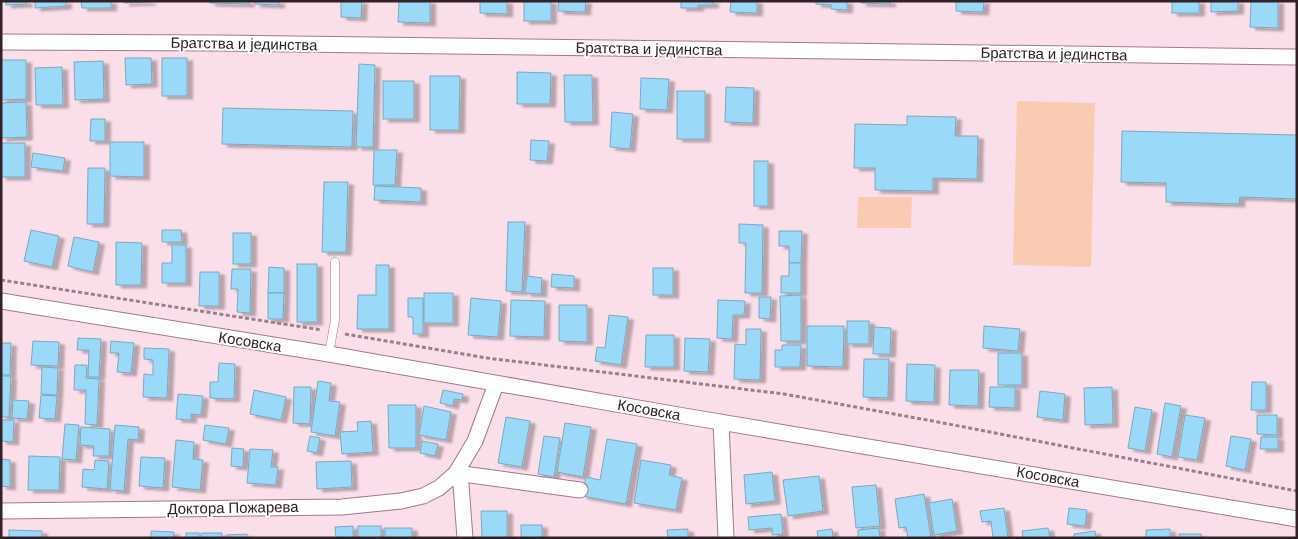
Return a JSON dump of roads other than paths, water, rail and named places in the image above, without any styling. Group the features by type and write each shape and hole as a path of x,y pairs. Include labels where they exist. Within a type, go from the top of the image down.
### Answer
{"street":[{"name":"Братства и јединства","path":"1,42 1297,57"},
{"name":"Косовска","path":"1,302 329,354 496,384 1297,519"},
{"name":"Доктора Пожарева","path":"1,511 342,507 423,496 439,488 456,474 475,441 496,384"},
{"path":"721,422 726,538"},
{"path":"456,474 580,490"},
{"path":"456,474 461,485 465,538"}],"lane":[{"path":"329,354 334,332 336,262"}]}
